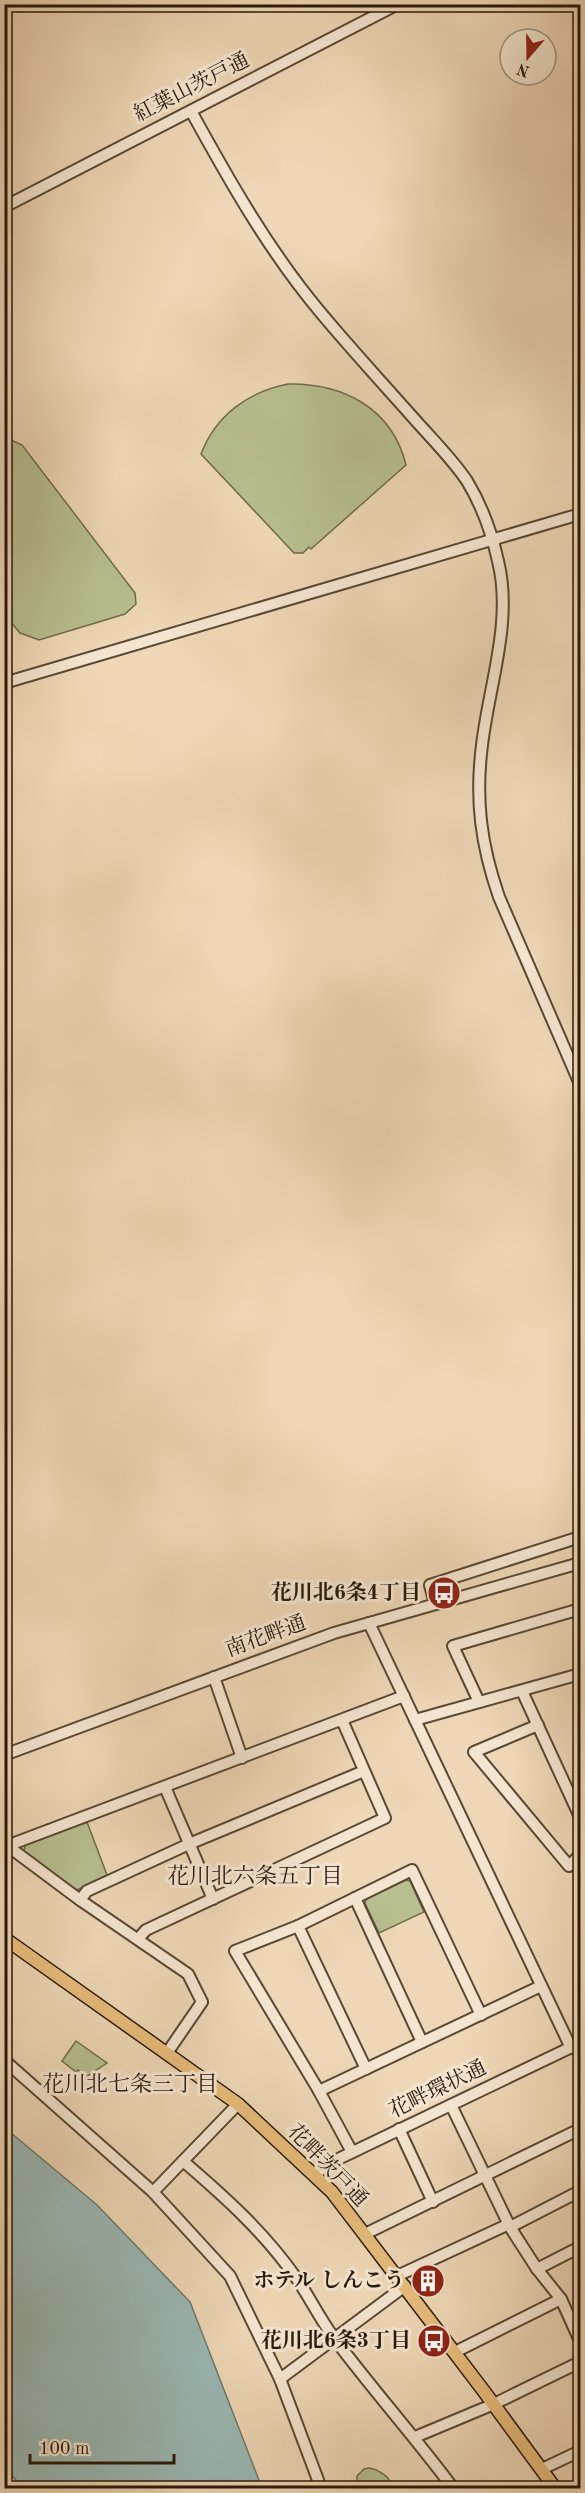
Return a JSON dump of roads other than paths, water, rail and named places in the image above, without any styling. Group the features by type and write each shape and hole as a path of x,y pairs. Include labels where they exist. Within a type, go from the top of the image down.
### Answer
{"main road":[{"name":"花畔茨戸通","path":"4,1938 238,2104 332,2192 455,2352 555,2488"}],"street":[{"name":"紅葉山茨戸通","path":"4,207 398,4"},
{"path":"191,111 235,191 288,271 321,313 444,452 467,482 483,515 492,540 502,582 502,617 482,745 478,796 481,830 488,866 499,897 580,1084"},
{"path":"4,683 580,514"},
{"path":"435,1605 430,1585 580,1537"},
{"name":"南花畔通","path":"4,1755 334,1633 580,1563"},
{"path":"479,1702 453,1646 580,1609"},
{"path":"369,1623 541,1986 576,2045"},
{"path":"415,1720 580,1674"},
{"path":"214,1677 242,1758"},
{"path":"522,1691 580,1817"},
{"path":"5,1845 404,1696"},
{"path":"138,1939 146,1930 385,1818 342,1720"},
{"path":"538,1725 474,1752 569,1866 580,1855"},
{"path":"80,1900 87,1891 189,1844 364,1771"},
{"path":"165,1787 213,1899"},
{"path":"5,1845 188,1974 202,2002 167,2053"},
{"path":"352,2152 319,2091 235,1951 298,1926 412,1870 481,2015"},
{"path":"355,1898 422,2042"},
{"path":"298,1926 366,2068"},
{"path":"319,2091 541,1986"},
{"name":"花畔環状通","path":"314,2175 332,2162 352,2152 576,2045"},
{"path":"4,2060 153,2192 230,2276 280,2379 321,2488"},
{"path":"153,2192 238,2104"},
{"path":"451,2105 510,2225 537,2269 561,2299 580,2341"},
{"path":"365,2234 580,2129"},
{"path":"399,2130 433,2202"},
{"path":"183,2161 246,2218 297,2280 334,2337 453,2488"},
{"path":"280,2379 401,2281 580,2191"},
{"path":"537,2269 580,2247"},
{"path":"455,2352 561,2299"},
{"path":"415,2437 494,2404 580,2362"},
{"path":"542,2469 580,2451"}],"water":[{"path":"4,2127 97,2205 190,2302 262,2488 24,2488 5,2469"}],"place":[{"name":"花川北6条4丁目","path":"444,1593"},
{"name":"ホテル しんこう","path":"428,2281"},
{"name":"花川北6条3丁目","path":"434,2341"}],"district":[{"name":"花川北六条五丁目","path":"255,1877"},
{"name":"花川北七条三丁目","path":"130,2085"}]}
